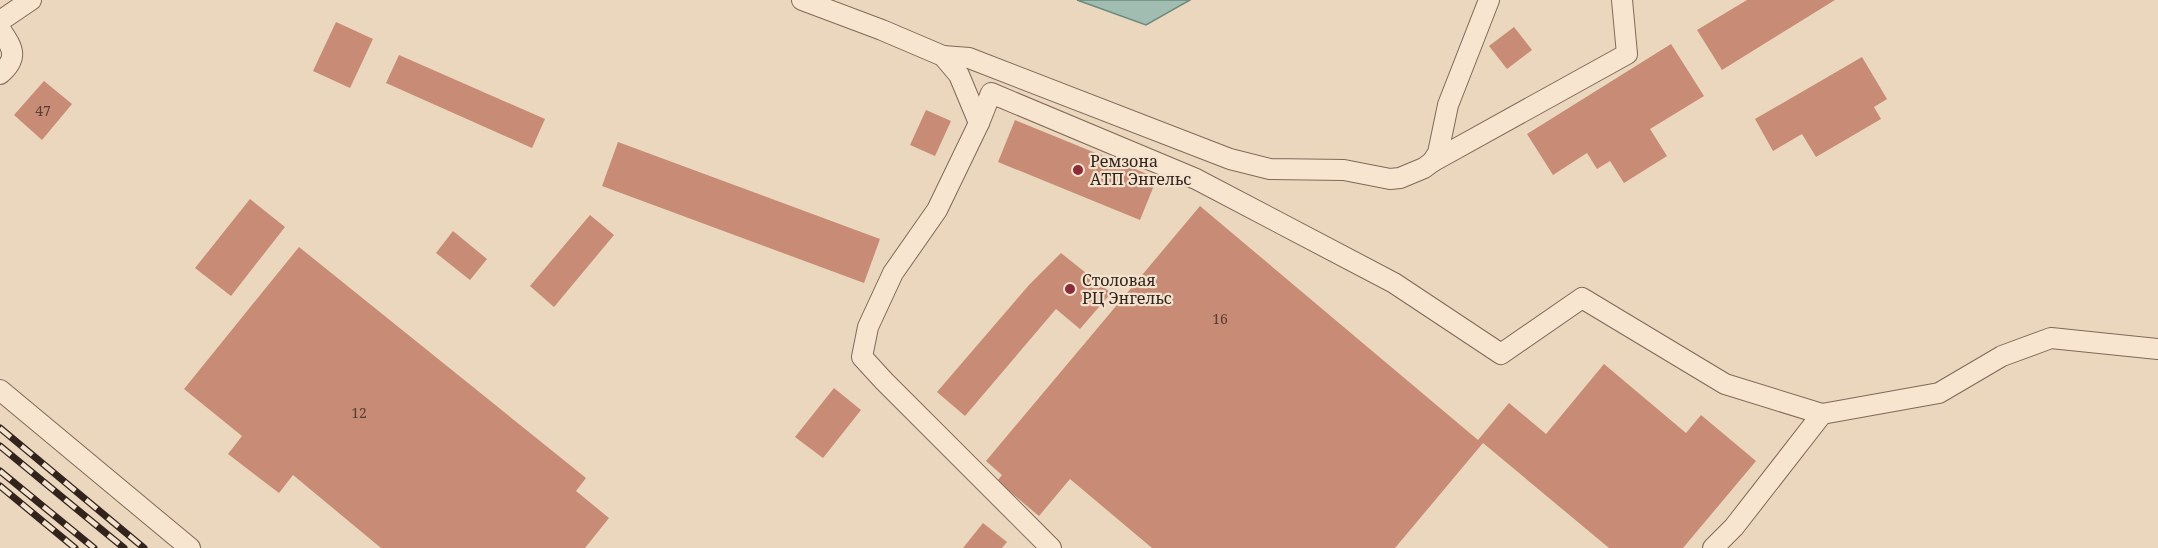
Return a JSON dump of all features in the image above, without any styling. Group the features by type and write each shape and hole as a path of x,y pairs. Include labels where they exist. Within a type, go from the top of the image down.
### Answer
{"street":[{"path":"0,21 31,0"},
{"path":"802,0 943,56 969,58 1230,159 1270,169 1344,170 1390,180 1413,174 1627,54 1622,0"},
{"path":"1432,162 1438,153 1448,105 1489,0"},
{"path":"0,29 11,45 13,53 11,63 0,74"},
{"path":"943,56 959,75 979,123"},
{"path":"1051,548 862,357 868,327 893,273 937,210 991,93 1196,179 1394,283 1501,354 1582,298 1725,384 1822,414 1939,393 2002,356 2051,338 2158,349"},
{"path":"0,390 190,548"},
{"path":"1713,548 1734,527 1822,414"}],"shaded area":[{"path":"1077,0 1190,0 1146,25"}],"building":[{"path":"1747,0 1835,0 1722,70 1697,30"},
{"path":"336,22 373,39 350,88 313,71"},
{"path":"1514,27 1532,50 1507,69 1489,46"},
{"path":"1671,44 1704,96 1650,129 1667,156 1624,183 1610,161 1597,169 1587,153 1553,175 1527,134"},
{"path":"399,55 545,119 532,148 386,83"},
{"path":"1862,57 1887,99 1874,107 1881,119 1816,157 1802,134 1773,151 1755,119"},
{"path":"44,81 72,104 42,140 14,115"},
{"path":"926,110 951,121 935,156 910,145"},
{"name":"Ремзона АТП Энгельс","path":"1015,120 1157,178 1140,220 998,162"},
{"path":"618,142 880,239 864,283 602,186"},
{"path":"250,199 285,227 231,296 195,268"},
{"path":"1200,206 1478,440 1509,403 1546,434 1604,364 1686,433 1701,415 1756,461 1683,548 1609,548 1483,443 1395,548 1152,548 1070,479 1039,516 997,481 1002,475 986,461"},
{"path":"590,215 614,235 554,307 530,286"},
{"path":"453,231 487,259 470,280 436,253"},
{"path":"299,247 586,478 576,491 609,518 585,548 381,548 293,475 279,493 228,454 242,436 184,389"},
{"path":"1061,253 1111,293 1080,329 1056,309 965,416 937,392 1029,285"},
{"path":"834,388 861,410 823,458 795,437"},
{"path":"983,523 1007,542 1002,548 963,548"}],"railway":[{"path":"0,428 144,548"},
{"path":"0,446 124,548"},
{"path":"0,471 94,548"},
{"path":"0,486 75,548"}],"place":[{"name":"Ремзона АТП Энгельс","path":"1078,170"},
{"name":"Столовая РЦ Энгельс","path":"1070,289"}]}
